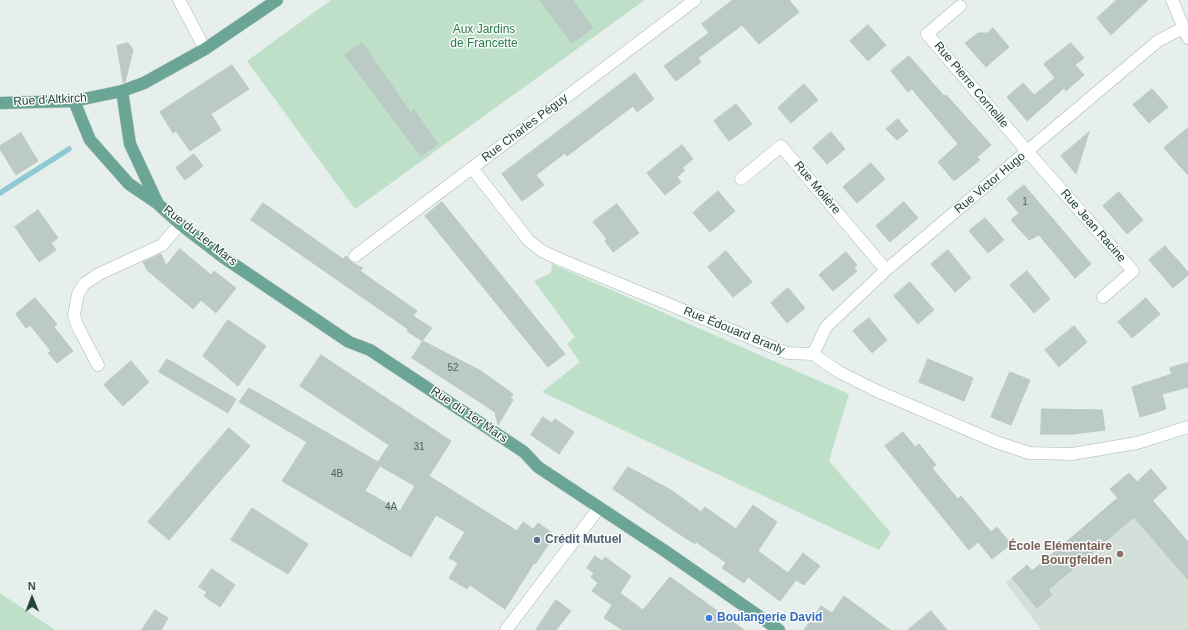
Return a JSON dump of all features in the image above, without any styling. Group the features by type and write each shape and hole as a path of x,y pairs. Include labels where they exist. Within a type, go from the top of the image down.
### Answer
{"main road":[{"name":"Rue d'Altkirch","path":"0,103 74,101 122,91 144,83 204,49 277,0"},
{"name":"Rue du 1er Mars","path":"122,91 130,144 157,203"},
{"name":"Rue du 1er Mars","path":"74,101 90,140 129,184 157,203 180,224 223,257 349,342 370,350 524,452 538,467 665,551 779,630"}],"street":[{"path":"179,0 204,49"},
{"name":"Rue Charles Péguy","path":"355,256 695,0"},
{"path":"1172,0 1186,33"},
{"name":"Rue Pierre Corneille","path":"960,6 927,34 1028,151"},
{"name":"Rue Victor Hugo","path":"813,354 826,327 886,270 1158,41 1186,33"},
{"name":"Rue Molière","path":"741,180 781,146 886,270"},
{"name":"Rue Jean Racine","path":"1028,151 1133,271 1103,297"},
{"name":"Rue Édouard Branly","path":"472,168 529,241 542,251 559,260 787,353 813,354"},
{"path":"98,365 77,325 74,315 78,294 84,284 99,274 162,245 180,224"},
{"path":"813,354 839,372 877,391 996,442 1029,453 1072,454 1137,443 1188,428"},
{"path":"506,630 599,508"}],"shaded area":[{"name":"École Elémentaire Bourgfelden","path":"1151,469 1167,488 1153,501 1188,542 1188,630 1041,630 1006,583 1027,565 1032,571 1117,498 1110,489 1129,473 1137,481"}],"green space":[{"name":"Aux Jardins de Francette","path":"331,0 645,0 355,209 247,61"},
{"path":"552,264 849,394 829,461 891,533 879,550 542,392 580,362 567,344 575,337 534,281 551,273"},
{"path":"0,593 55,630 0,630"}],"building":[{"path":"540,0 572,0 593,28 572,43"},
{"path":"733,0 789,0 799,12 759,44 742,25 698,58 701,62 676,81 664,66 709,33 702,24"},
{"path":"1117,0 1148,0 1111,35 1097,18"},
{"path":"868,25 886,45 868,61 850,41"},
{"path":"993,28 1009,47 986,67 965,43 978,33 987,33"},
{"path":"128,43 133,50 125,82 123,82 117,46"},
{"path":"362,43 411,113 414,110 438,144 421,156 345,55"},
{"path":"1071,43 1084,58 1075,65 1084,75 1066,91 1064,88 1027,121 1007,97 1023,83 1034,95 1055,78 1044,64"},
{"path":"909,56 944,96 946,95 991,145 977,157 980,160 954,181 938,162 958,144 912,89 908,92 891,71"},
{"path":"232,65 249,89 211,114 221,130 190,151 176,131 173,133 160,112"},
{"path":"635,73 654,99 637,112 633,106 567,156 565,153 536,175 544,185 522,201 502,174"},
{"path":"804,84 818,100 791,123 778,108"},
{"path":"1152,89 1168,107 1149,123 1133,105"},
{"path":"736,104 752,124 729,141 714,121"},
{"path":"898,119 908,131 897,140 886,129"},
{"path":"1188,128 1188,175 1164,148"},
{"path":"831,132 845,149 827,164 813,148"},
{"path":"1089,132 1076,174 1061,156"},
{"path":"21,133 38,161 16,175 0,149 0,146"},
{"path":"682,145 693,159 682,168 685,170 677,177 681,182 665,195 647,173"},
{"path":"194,154 203,166 185,180 176,168"},
{"path":"871,163 885,179 857,203 843,187"},
{"path":"1024,185 1091,264 1075,278 1039,235 1029,240 1011,220 1019,213 1007,199"},
{"path":"718,191 735,211 710,232 693,213"},
{"path":"1119,192 1143,220 1127,234 1103,206"},
{"path":"442,202 565,354 548,367 425,216"},
{"path":"904,202 918,218 890,242 876,226"},
{"path":"263,203 343,259 346,256 352,263 363,268 360,271 417,311 413,316 432,328 422,341 407,331 408,329 251,220"},
{"path":"617,204 639,233 613,252 605,241 607,239 593,222"},
{"path":"38,210 58,238 51,243 56,250 39,262 15,227"},
{"path":"985,218 1004,240 988,253 969,231"},
{"path":"1165,246 1188,272 1188,275 1173,288 1149,260"},
{"path":"180,249 211,275 214,271 236,288 216,313 201,300 193,309 147,270 143,262 161,254 166,265"},
{"path":"948,250 971,278 955,292 931,264"},
{"path":"726,251 752,282 733,297 708,267"},
{"path":"846,252 857,265 854,267 857,271 833,291 819,275"},
{"path":"1027,271 1050,299 1034,313 1010,285"},
{"path":"910,282 934,310 918,324 894,296"},
{"path":"788,288 805,308 787,323 771,303"},
{"path":"35,298 57,324 54,327 73,351 57,363 48,353 51,351 30,325 26,328 16,314"},
{"path":"1146,298 1160,314 1132,338 1118,322"},
{"path":"869,318 887,340 872,353 853,331"},
{"path":"228,320 266,346 238,386 203,356"},
{"path":"1074,326 1087,342 1059,367 1045,350"},
{"path":"423,341 481,371 513,394 510,398 513,400 498,425 495,412 412,358"},
{"path":"321,355 451,441 429,476 517,531 523,522 533,529 538,523 551,532 546,538 551,541 535,564 534,563 505,609 470,585 467,589 449,578 458,563 449,558 465,532 436,515 411,557 282,481 307,442 239,402 249,388 378,462 389,445 300,386","holes":["380,466 415,486 400,511 365,491"]},
{"path":"167,359 236,399 228,413 159,372"},
{"path":"928,359 973,378 964,401 919,382"},
{"path":"131,361 149,382 123,406 104,385"},
{"path":"1188,363 1188,387 1162,394 1166,409 1140,417 1132,387 1172,374 1170,368"},
{"path":"1010,372 1030,380 1011,425 991,417"},
{"path":"1042,409 1102,410 1105,430 1073,434 1041,434"},
{"path":"543,417 552,423 555,419 574,432 559,454 531,435"},
{"path":"229,428 250,446 169,540 148,522"},
{"path":"903,432 915,447 919,444 936,465 932,468 958,499 961,496 991,532 997,527 1011,544 992,559 978,542 969,550 885,446"},
{"path":"628,467 671,490 701,512 705,507 736,529 753,505 777,522 758,551 788,573 803,553 820,566 804,585 796,580 780,601 748,577 744,583 722,568 726,563 721,559 696,542 695,544 670,528 613,489"},
{"path":"1151,469 1167,488 1152,500 1188,542 1188,580 1134,517 1048,590 1052,595 1037,608 1012,578 1027,565 1032,571 1118,498 1110,489 1129,473 1137,482"},
{"path":"252,508 308,544 288,574 231,540"},
{"path":"595,556 602,561 605,557 631,576 620,593 643,610 670,577 744,630 623,630 604,618 612,605 592,591 598,583 591,577 594,573 587,568"},
{"path":"212,569 235,585 220,607 204,596 207,592 199,587"},
{"path":"844,596 890,630 804,630 821,606 832,613"},
{"path":"556,600 571,611 556,630 536,630"},
{"path":"155,610 168,618 161,630 142,630"},
{"path":"931,611 947,630 908,630"}],"waterway":[{"path":"0,193 69,149"}],"place":[{"name":"Crédit Mutuel","path":"537,540"},
{"name":"École Elémentaire Bourgfelden","path":"1120,554"},
{"name":"Boulangerie David","path":"709,618"}]}
